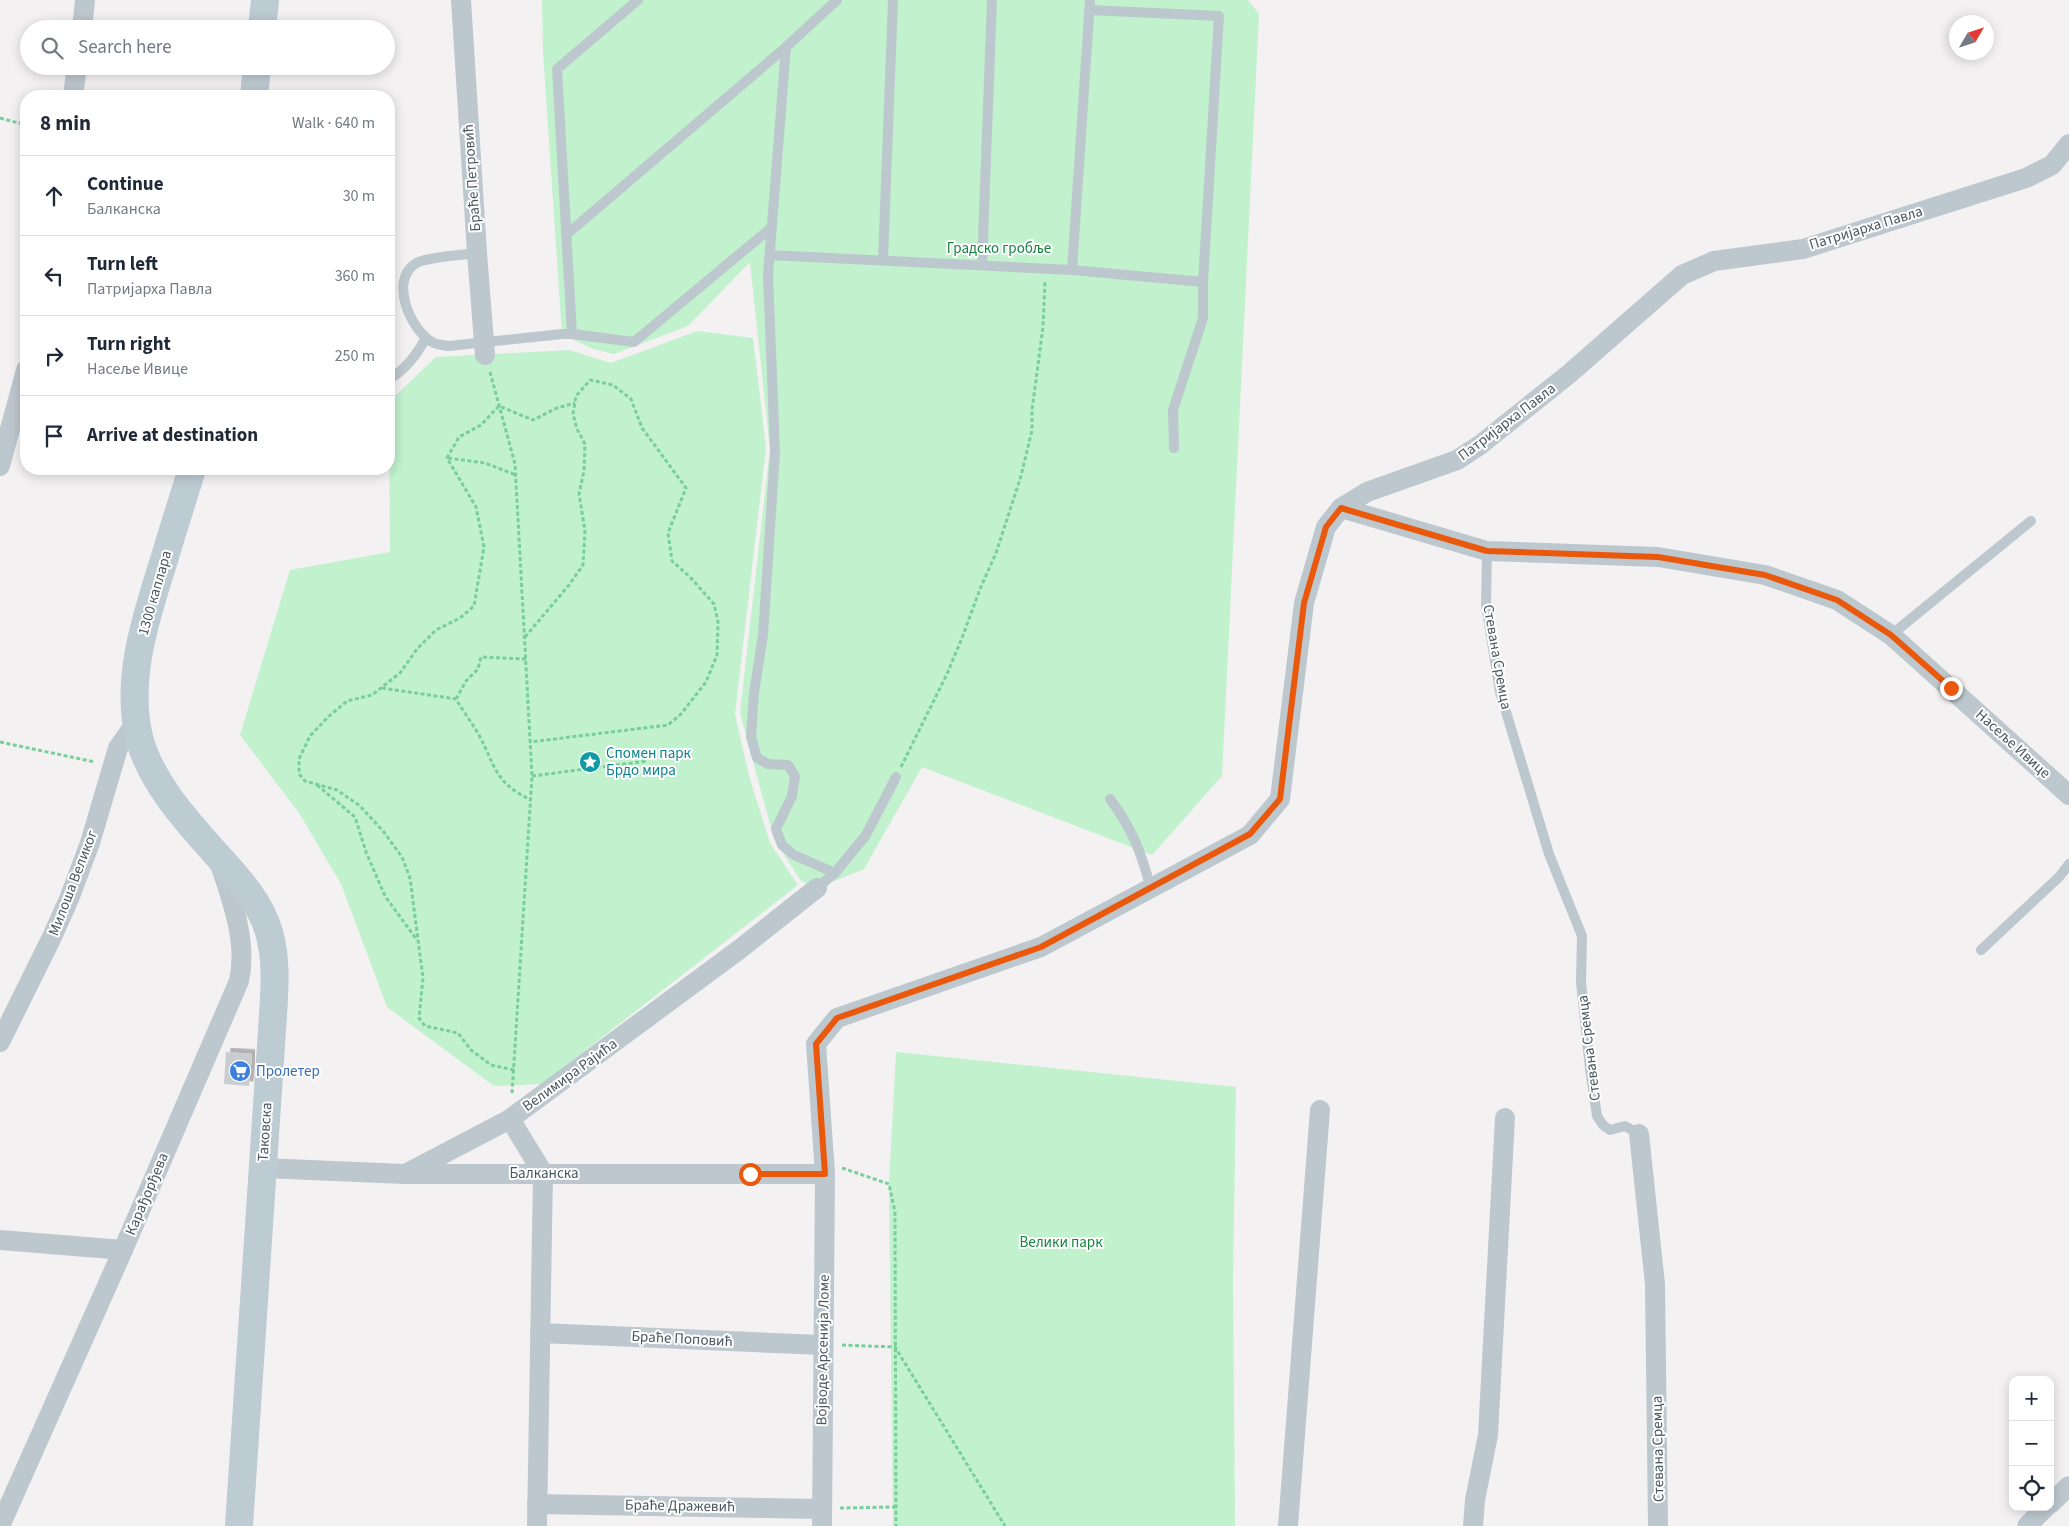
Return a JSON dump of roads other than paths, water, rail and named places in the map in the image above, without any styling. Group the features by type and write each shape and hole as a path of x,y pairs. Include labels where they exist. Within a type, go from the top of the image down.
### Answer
{"street":[{"path":"83,20 85,0"},
{"path":"263,20 265,0"},
{"name":"Браће Петровић","path":"461,0 476,254 484,349"},
{"path":"75,90 76,75"},
{"path":"255,90 257,75"},
{"name":"Патријарха Павла","path":"824,1168 816,1044 837,1018 1041,947 1250,834 1280,799 1304,603 1326,527 1341,508 1367,492 1457,460 1480,445 1569,374 1682,275 1714,260 1802,248 2026,178 2052,165 2069,144"},
{"path":"0,466 20,392"},
{"name":"1300 каплара","path":"137,720 136,680 141,642 190,475"},
{"name":"Насеље Ивице","path":"1341,508 1487,551 1658,557 1765,575 1837,600 1891,635 2069,795"},
{"name":"Милоша Великог","path":"0,1042 69,899 90,843 118,748 137,720"},
{"name":"Таковска","path":"137,720 140,741 154,774 176,807 247,888 264,919 272,946 274,985 239,1526"},
{"name":"Карађорђева","path":"0,1526 123,1250 224,1016 241,970 242,953 237,924 216,854"},
{"name":"Велимира Рајића","path":"543,1173 510,1119 740,950 818,888"},
{"path":"1288,1523 1320,1110"},
{"path":"1473,1526 1475,1500 1488,1435 1505,1118"},
{"path":"405,1174 510,1119"},
{"name":"Стевана Сремца","path":"1639,1134 1656,1284 1658,1526"},
{"name":"Балканска","path":"263,1168 405,1174 824,1168"},
{"name":"Војводе Арсенија Ломе","path":"822,1517 824,1168"},
{"path":"537,1526 543,1173"},
{"path":"0,1240 123,1250"},
{"name":"Браће Поповић","path":"540,1332 824,1345"},
{"path":"2054,1500 2069,1486"},
{"name":"Браће Дражевић","path":"537,1504 822,1517"},
{"path":"2027,1526 2042,1511"}],"lane":[{"path":"572,334 557,69 638,0"},
{"path":"566,235 786,47 837,0"},
{"path":"883,260 893,0"},
{"path":"982,265 992,0"},
{"path":"1072,270 1089,5 1219,16 1203,282 1203,318 1173,410 1174,448"},
{"path":"786,47 768,275 775,452 763,635 754,693 751,737 757,758 768,764 788,765 795,776 792,796 776,829 782,845 794,855 836,873"},
{"path":"476,254 420,261 411,267 406,274 404,286 405,303 409,313 419,331 434,343 484,349 562,334 634,342 772,228"},
{"path":"770,255 1046,268 1203,282"},
{"path":"395,376 415,357 426,338"},
{"path":"1891,635 2031,521"},
{"name":"Стевана Сремца","path":"1487,551 1486,606 1500,692 1549,854 1582,936 1581,982 1597,1116 1603,1125 1610,1130 1625,1126 1639,1134"},
{"path":"818,888 836,873 866,835 896,777"},
{"path":"1110,799 1127,822 1143,859 1151,889"},
{"path":"1981,950 2059,877 2069,864"}],"place":[{"name":"Спомен парк Брдо мира","path":"590,762"},
{"name":"Пролетер","path":"240,1071"}],"park label":[{"name":"Градско гробље","path":"999,248"},
{"name":"Велики парк","path":"1061,1242"}]}
